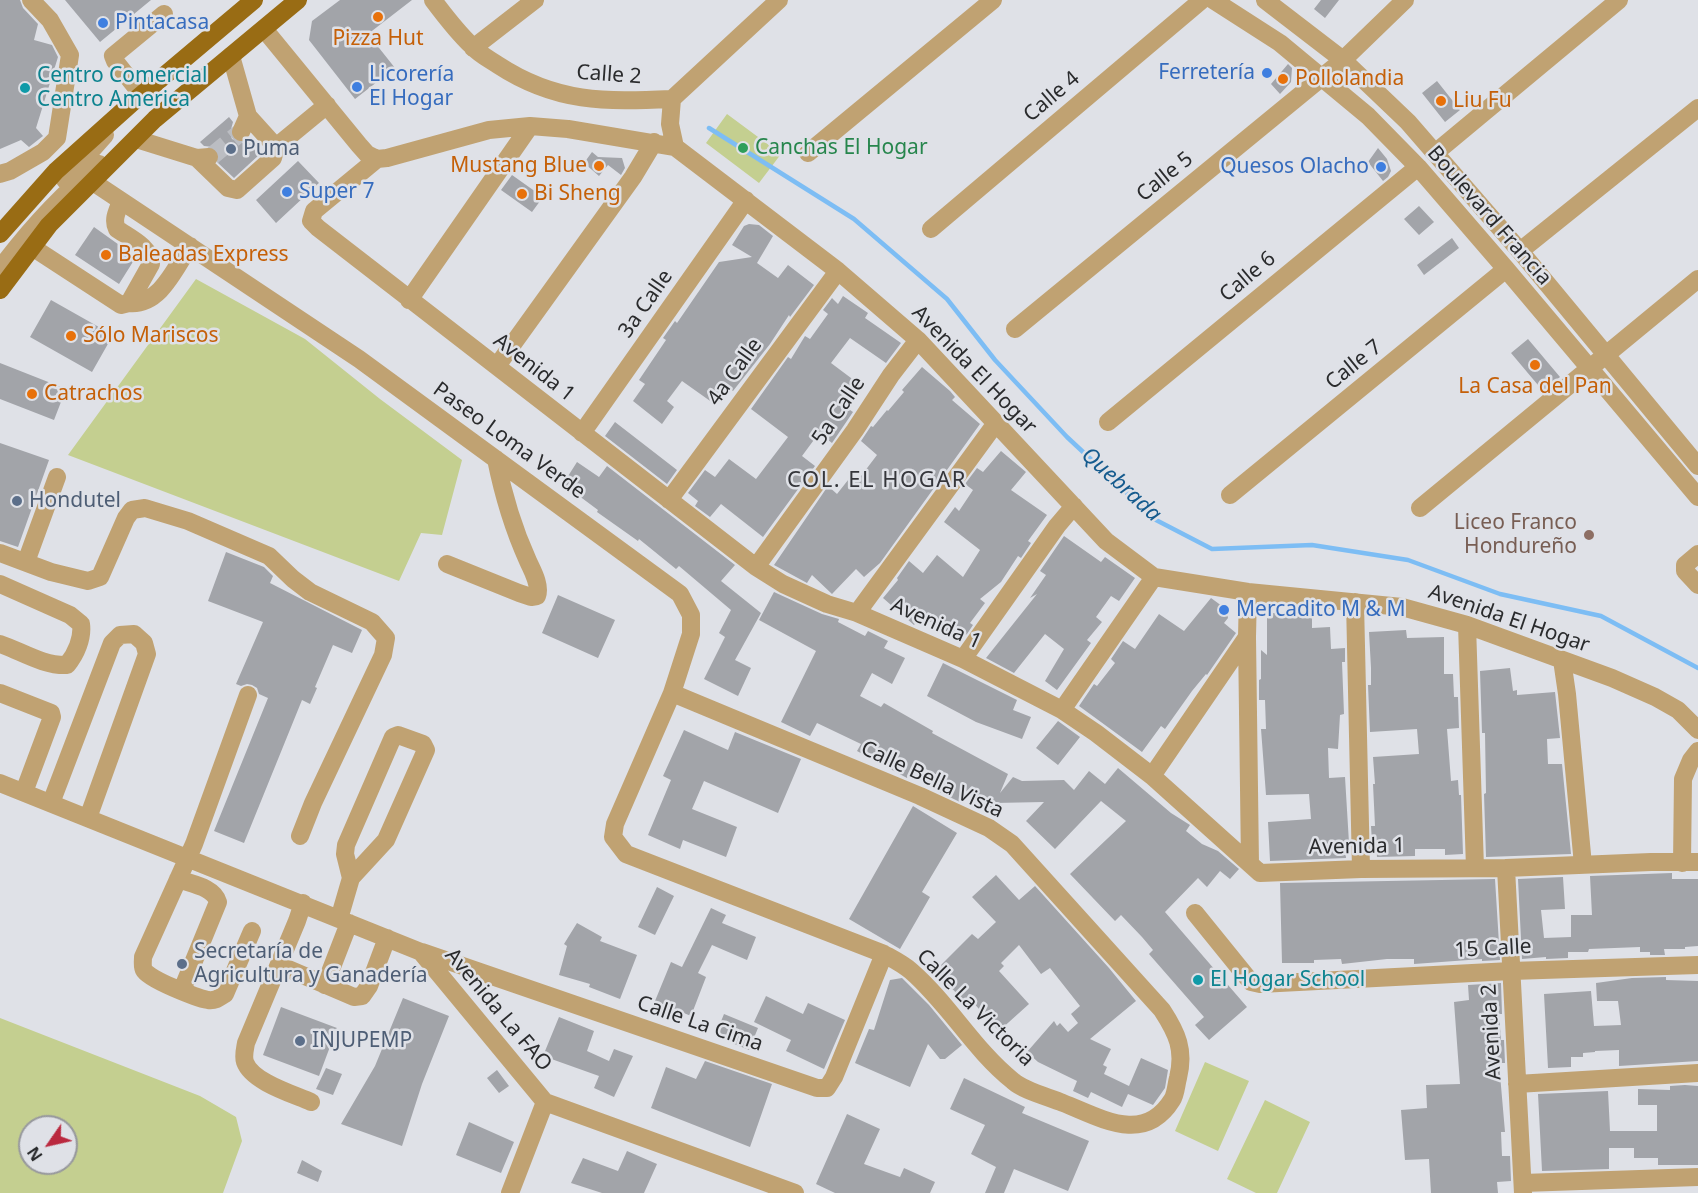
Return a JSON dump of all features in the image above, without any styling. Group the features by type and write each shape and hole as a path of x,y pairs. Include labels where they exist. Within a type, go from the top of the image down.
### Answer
{"main road":[{"path":"0,234 60,167 254,0"},
{"path":"0,290 49,225 155,119 298,0"}],"street":[{"path":"0,174 10,171 43,152 57,138 70,55 50,20 31,0"},
{"name":"Calle 2","path":"433,0 473,48 521,80 559,94 597,100 672,99"},
{"path":"473,48 535,0"},
{"path":"808,153 993,0"},
{"name":"Calle 4","path":"931,229 1202,0"},
{"name":"Boulevard Francia","path":"1213,0 1280,43 1322,77 1368,116 1418,167 1698,497"},
{"name":"Boulevard Francia","path":"1264,0 1343,60 1435,153 1520,251 1698,466"},
{"name":"Calle 5","path":"1015,329 1343,60 1405,0"},
{"path":"1435,153 1619,0"},
{"path":"675,147 670,124 672,99 775,1"},
{"path":"0,252 31,214 71,175 137,99 113,56 164,14"},
{"path":"264,29 359,145 367,154 377,159"},
{"path":"231,56 244,124 276,147"},
{"path":"136,139 205,157 228,188 237,190 273,158 276,147 327,105"},
{"path":"1520,251 1698,108"},
{"path":"0,269 32,228 77,182 155,119"},
{"path":"409,300 530,126"},
{"name":"Avenida El Hogar","path":"377,159 489,130 530,126 568,129 675,147 838,271 918,340 1106,542 1154,577 1248,592 1402,608 1467,625 1612,678 1655,697 1678,710 1698,730"},
{"path":"57,138 74,155"},
{"path":"497,366 633,177 654,142"},
{"path":"43,152 60,167"},
{"name":"Avenida 1","path":"377,159 314,211 311,221 409,300 756,567 783,585 827,604 857,613 963,659 1062,710 1152,776 1260,873 1361,868 1506,868 1690,862"},
{"name":"Calle 6","path":"1108,422 1418,167"},
{"name":"Paseo Loma Verde","path":"93,182 359,359 680,594 691,615 691,634 672,693 615,824 613,837"},
{"name":"3a Calle","path":"582,434 746,200"},
{"path":"121,201 114,224 117,229 148,251 151,258 129,303"},
{"path":"32,247 121,305 146,302 155,296 190,246"},
{"name":"Calle 7","path":"1230,495 1506,269"},
{"name":"4a Calle","path":"669,500 838,271"},
{"path":"1420,508 1698,279"},
{"name":"5a Calle","path":"756,567 918,340"},
{"path":"857,613 996,423"},
{"path":"447,564 531,597 537,596 539,592 505,503 496,459"},
{"path":"26,562 57,477"},
{"path":"963,659 1057,526 1074,506"},
{"path":"0,553 51,572 88,581 100,577 126,518 132,510 145,508 189,521 269,556 310,592 372,622 386,638 383,655 313,803 300,836"},
{"path":"1698,554 1685,565 1685,571 1698,585"},
{"path":"1062,710 1154,577"},
{"path":"0,584 70,615 81,624 82,632 73,658 67,665 46,663 0,644"},
{"path":"1248,592 1246,637 1250,864"},
{"path":"1355,602 1361,868"},
{"path":"1467,625 1474,868"},
{"path":"51,803 112,643 120,635 134,634 144,643 147,654 88,818"},
{"path":"1152,776 1246,637"},
{"path":"1562,660 1583,865"},
{"path":"0,693 51,713 52,717 24,792"},
{"name":"Calle Bella Vista","path":"672,693 920,796 989,828 1012,844 1162,1010 1176,1031 1181,1051 1173,1099"},
{"path":"248,695 188,858 143,957 142,969 147,975 182,990 207,1000 216,1000 225,994 252,931"},
{"path":"325,985 344,921 351,878 345,854 346,845 393,737 398,735 423,744 426,750 392,830 383,845 351,878"},
{"path":"1690,862 1683,779 1691,760 1698,751"},
{"name":"Avenida La FAO","path":"0,783 421,952 545,1102 795,1193"},
{"name":"Calle La Victoria","path":"613,837 626,854 884,954 910,970 1015,1083 1112,1122 1132,1126 1153,1120 1173,1099"},
{"name":"Avenida 2","path":"1506,868 1523,1188"},
{"path":"178,879 211,891 218,903 182,990"},
{"path":"303,903 246,1043 245,1061 258,1078 311,1102"},
{"name":"15 Calle","path":"1195,913 1251,981 1260,984 1511,970 1698,965"},
{"path":"279,965 354,997 362,996 369,986 387,938"},
{"name":"Calle La Cima","path":"421,952 817,1088 827,1088 834,1077 884,954"},
{"path":"1517,1084 1698,1073"},
{"path":"510,1193 545,1102"},
{"path":"1523,1188 1698,1177"}],"green space":[{"name":"Canchas El Hogar","path":"727,114 781,154 759,183 706,143"},
{"path":"196,279 305,339 462,460 442,535 421,533 399,581 68,455"},
{"path":"0,1018 200,1096 236,1117 242,1141 223,1193 0,1193"},
{"path":"1205,1062 1249,1081 1218,1151 1175,1131"},
{"path":"1265,1100 1310,1122 1277,1193 1256,1193 1227,1179"}],"building":[{"name":"Centro Comercial Centro America","path":"0,0 20,0 23,8 38,24 34,40 52,45 58,57 36,128 43,136 29,147 21,140 0,149"},
{"name":"Pintacasa","path":"65,0 151,0 100,42"},
{"path":"340,0 412,0 368,34 395,68 355,99 309,40 312,21"},
{"path":"1321,0 1339,0 1325,18 1314,9"},
{"name":"Pollolandia","path":"1288,64 1292,68 1291,82 1280,94 1271,84"},
{"name":"Liu Fu","path":"1437,81 1460,110 1445,122 1422,93"},
{"name":"Puma","path":"229,117 233,122 230,133 232,139 242,143 248,140 260,154 234,178 218,163 220,157 218,150 204,146 200,142"},
{"name":"Quesos Olacho","path":"1378,148 1387,159 1391,171 1383,181 1368,162"},
{"path":"592,152 598,157 622,158 625,168 621,175 608,165 599,176 584,163"},
{"name":"Super 7","path":"298,161 319,183 276,223 256,200"},
{"name":"Bi Sheng","path":"512,175 543,197 532,212 501,190"},
{"path":"1419,206 1434,222 1419,235 1404,219"},
{"path":"759,225 773,236 757,263 778,278 788,265 814,285 733,391 726,386 713,403 682,381 667,401 674,407 662,424 633,401 645,384 639,380 666,340 663,338 675,321 677,323 719,262 752,257 732,245 744,226"},
{"name":"Baleadas Express","path":"94,227 136,257 119,284 75,255"},
{"path":"1452,238 1459,248 1424,275 1417,265"},
{"path":"843,296 868,313 865,318 901,343 886,363 850,338 831,363 863,387 847,408 853,412 832,443 819,433 802,456 815,466 763,537 721,504 710,517 695,506 698,501 688,493 705,470 715,477 729,459 756,479 788,437 751,409 788,357 791,359 805,336 810,339 828,314 823,310 832,298 838,304"},
{"name":"Sólo Mariscos","path":"51,300 113,335 92,372 30,337"},
{"name":"La Casa del Pan","path":"1528,339 1560,377 1543,391 1511,353"},
{"name":"Catrachos","path":"0,363 66,389 54,420 0,399"},
{"path":"922,367 950,391 955,397 952,400 980,424 880,563 864,577 856,569 832,594 812,575 807,583 774,565 828,486 837,494 852,475 858,480 877,455 861,441 871,426 873,427 904,392 902,390"},
{"path":"615,422 677,470 667,484 605,436"},
{"name":"Hondutel","path":"0,443 49,460 18,547 0,541"},
{"path":"1001,451 1026,472 1011,490 1047,515 1028,541 1031,543 1021,558 1018,556 1001,582 980,599 985,603 970,623 973,625 967,634 956,640 922,616 914,625 883,598 898,580 897,578 909,561 923,573 937,555 963,577 980,550 944,522 955,507 959,511 973,490 965,484 977,468 983,472"},
{"path":"577,462 599,477 607,466 735,565 721,581 761,613 735,660 751,668 738,696 704,679 725,637 719,633 731,610 679,566 676,569 639,539 638,541 597,512 598,510 563,484"},
{"path":"1064,536 1101,562 1105,557 1135,578 1119,601 1111,596 1096,617 1102,622 1087,640 1091,643 1057,690 1045,681 1064,649 1045,634 1014,673 986,658 1037,594 1030,598 1046,575 1040,571"},
{"path":"226,552 264,567 273,576 270,583 362,630 352,653 333,645 310,704 302,700 244,843 214,831 268,698 259,694 257,688 252,685 236,684 263,622 208,601"},
{"path":"774,592 822,614 839,619 838,622 865,636 868,631 888,641 884,648 905,658 892,684 872,673 860,696 881,707 884,703 933,731 932,733 1008,774 1000,793 1013,777 1022,781 1064,780 1074,790 1089,771 1105,784 1118,768 1171,813 1190,825 1186,831 1202,844 1218,851 1239,869 1230,879 1220,871 1207,887 1198,878 1165,912 1247,1007 1209,1040 1195,1025 1204,1017 1149,954 1153,950 1121,915 1115,921 1070,874 1126,821 1101,801 1055,849 1026,821 1044,802 994,803 991,808 966,794 962,803 931,788 937,775 915,763 907,778 857,751 861,744 817,723 810,736 781,722 816,651 759,620"},
{"path":"558,595 615,620 598,658 542,633"},
{"path":"1211,598 1226,609 1228,618 1224,623 1236,633 1165,729 1161,726 1142,752 1079,706 1094,684 1097,686 1115,663 1111,659 1123,641 1135,649 1159,614 1184,631"},
{"path":"1267,613 1289,613 1289,616 1312,615 1312,628 1330,627 1331,649 1345,648 1345,662 1342,662 1344,714 1340,715 1338,749 1328,748 1329,778 1345,777 1349,843 1345,844 1346,858 1270,861 1268,822 1311,819 1309,794 1266,795 1261,729 1266,729 1265,700 1259,700 1259,680 1261,679 1261,650 1267,655"},
{"path":"1406,630 1407,638 1444,637 1444,674 1453,674 1454,697 1458,697 1459,728 1447,729 1451,781 1458,780 1459,795 1461,795 1463,854 1445,855 1445,849 1415,849 1415,856 1377,857 1376,842 1372,842 1371,826 1375,826 1373,757 1419,754 1417,729 1370,732 1369,632"},
{"path":"943,663 1017,700 1013,710 1031,717 1022,739 976,722 927,696"},
{"path":"1510,668 1513,691 1517,690 1517,695 1555,692 1560,738 1547,739 1548,764 1562,764 1571,854 1486,857 1485,733 1482,733 1480,671"},
{"path":"1058,721 1080,737 1058,765 1036,748"},
{"path":"684,730 728,750 735,732 801,759 778,813 704,781 692,809 737,827 726,857 683,840 680,849 648,835 671,780 663,776"},
{"path":"913,806 957,833 922,892 930,897 900,949 849,919"},
{"path":"1672,873 1672,879 1698,879 1698,946 1685,947 1685,949 1664,949 1665,955 1640,952 1640,947 1568,952 1568,958 1522,959 1518,879 1563,877 1565,909 1541,910 1544,938 1571,937 1571,915 1592,915 1590,876"},
{"path":"996,875 1019,900 1035,886 1136,1001 1090,1039 1111,1049 1103,1065 1107,1067 1104,1074 1129,1086 1141,1058 1168,1070 1165,1088 1153,1105 1128,1094 1122,1107 1091,1092 1088,1098 1073,1091 1077,1081 1038,1062 1027,1052 1054,1021 1057,1026 1060,1023 1068,1032 1078,1023 1071,1014 1080,1006 1050,968 1041,974 1019,945 1001,963 1004,966 999,971 1029,1004 999,1031 970,999 966,1003 935,971 972,934 978,939 996,922 972,897"},
{"path":"1495,879 1500,960 1482,961 1482,959 1414,964 1414,959 1387,959 1342,964 1341,959 1314,960 1314,963 1282,963 1280,883"},
{"path":"657,887 674,896 655,935 638,927"},
{"path":"711,908 726,915 722,923 756,937 747,960 712,945 698,973 706,977 691,1016 655,1001 671,962 682,967"},
{"path":"577,923 602,937 600,941 637,955 620,999 589,987 590,984 559,975 567,946 564,944"},
{"path":"1666,977 1666,980 1698,981 1698,1061 1619,1066 1619,1050 1595,1051 1583,1053 1583,1057 1571,1057 1571,1067 1548,1068 1544,994 1591,991 1594,1026 1621,1025 1618,1001 1597,1001 1596,983 1632,978"},
{"path":"902,978 929,1005 962,1045 945,1059 940,1059 928,1044 910,1087 855,1063 869,1029 874,1030 890,980"},
{"path":"1501,983 1502,1014 1499,1014 1501,1040 1504,1040 1505,1063 1499,1063 1505,1132 1501,1132 1502,1156 1510,1156 1511,1181 1497,1182 1498,1193 1431,1193 1429,1159 1405,1160 1401,1110 1427,1108 1426,1085 1460,1084 1454,1002 1469,1000 1468,985"},
{"path":"766,996 803,1014 808,1003 845,1020 824,1069 786,1051 791,1040 754,1022"},
{"path":"403,998 449,1016 422,1084 402,1146 341,1124 375,1066"},
{"name":"INJUPEMP","path":"281,1007 337,1028 319,1076 263,1055"},
{"path":"724,1014 758,1028 749,1050 715,1036"},
{"path":"559,1017 594,1031 587,1051 609,1061 614,1049 633,1056 614,1097 594,1088 599,1076 543,1056"},
{"path":"705,1061 772,1084 750,1147 651,1108 666,1067 696,1079"},
{"path":"326,1068 342,1074 333,1095 316,1089"},
{"path":"497,1070 509,1086 499,1093 487,1078"},
{"path":"964,1078 1025,1107 1022,1113 1089,1141 1068,1191 1014,1169 1004,1193 985,1193 996,1167 971,1154 985,1125 950,1109"},
{"path":"1670,1086 1698,1086 1698,1165 1658,1165 1658,1158 1634,1158 1634,1148 1609,1148 1609,1169 1542,1171 1538,1094 1608,1091 1610,1131 1657,1131 1657,1105 1638,1105 1638,1089 1670,1090"},
{"path":"847,1114 880,1129 864,1164 900,1177 904,1168 935,1182 930,1193 835,1193 816,1184"},
{"path":"469,1122 514,1142 501,1173 456,1155"},
{"path":"627,1151 657,1164 644,1193 602,1193 571,1183 583,1158 618,1171"},
{"path":"302,1160 322,1171 318,1182 297,1173"}],"waterway":[{"name":"Quebrada","path":"709,128 854,219 947,299 995,360 1067,437 1156,520 1212,549 1312,545 1408,560 1500,594 1601,616 1698,668"}],"tunnel":[{"path":"212,156 241,132"}],"place":[{"name":"Pizza Hut","path":"378,17"},
{"name":"Pintacasa","path":"103,23"},
{"name":"Ferretería","path":"1267,73"},
{"name":"Pollolandia","path":"1283,79"},
{"name":"Licorería El Hogar","path":"357,87"},
{"name":"Centro Comercial Centro America","path":"25,88"},
{"name":"Liu Fu","path":"1441,101"},
{"name":"Canchas El Hogar","path":"743,148"},
{"name":"Puma","path":"231,149"},
{"name":"Mustang Blue","path":"599,166"},
{"name":"Quesos Olacho","path":"1381,167"},
{"name":"Super 7","path":"287,192"},
{"name":"Bi Sheng","path":"522,194"},
{"name":"Baleadas Express","path":"106,255"},
{"name":"Sólo Mariscos","path":"71,336"},
{"name":"La Casa del Pan","path":"1535,365"},
{"name":"Catrachos","path":"32,394"},
{"name":"Hondutel","path":"17,501"},
{"name":"Liceo Franco Hondureño","path":"1589,535"},
{"name":"Mercadito M & M","path":"1224,610"},
{"name":"Secretaría de Agricultura y Ganadería","path":"182,964"},
{"name":"El Hogar School","path":"1198,980"},
{"name":"INJUPEMP","path":"300,1041"}],"district":[{"name":"COL. EL HOGAR","path":"877,481"}]}
